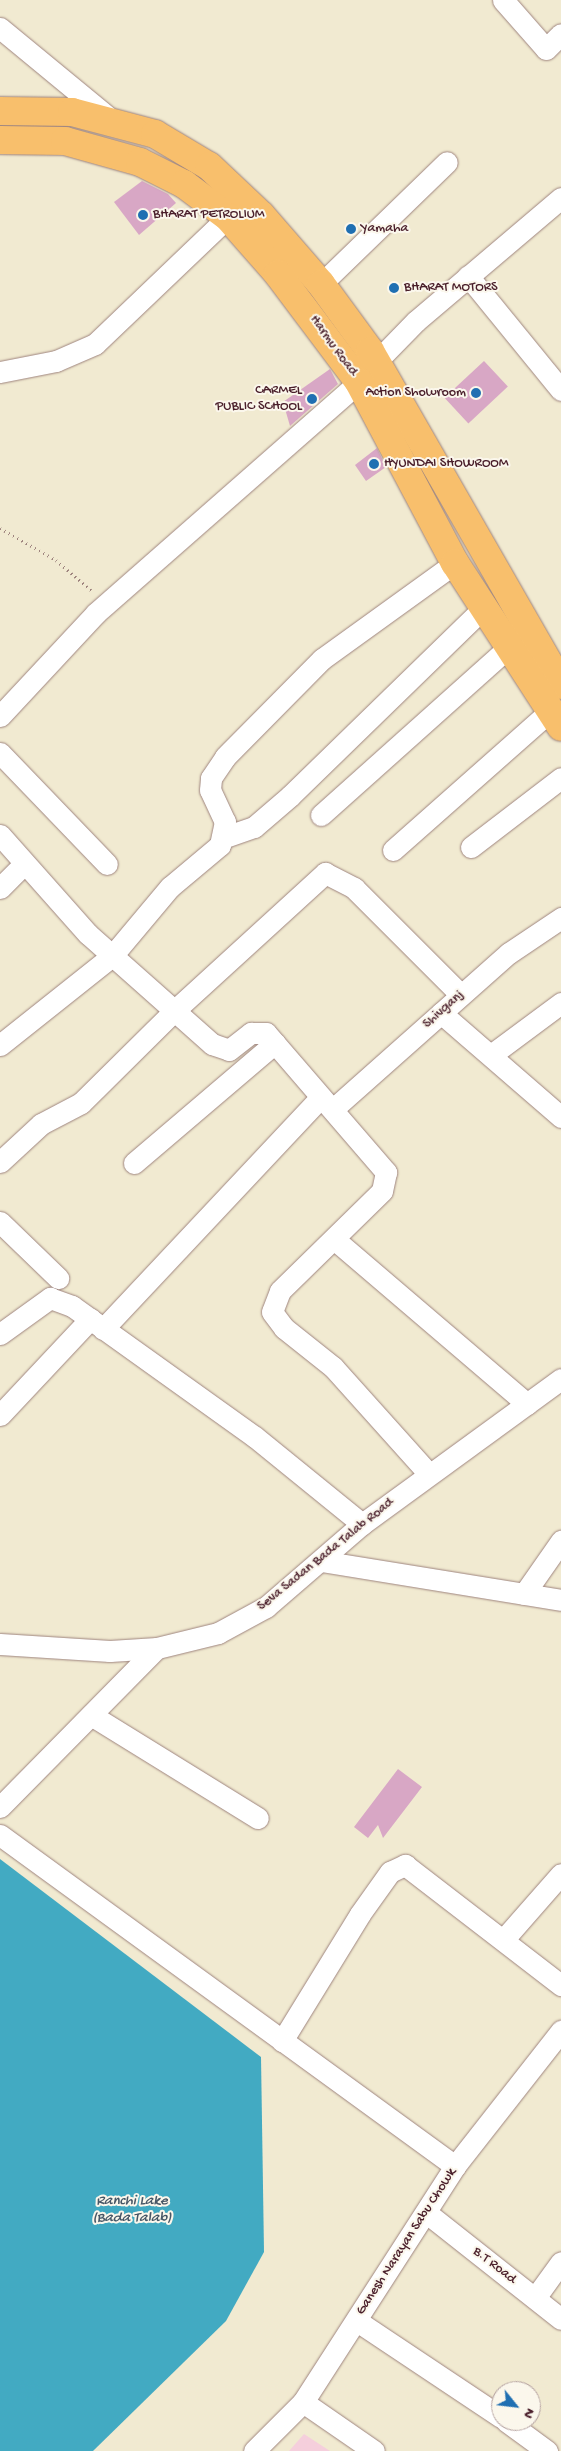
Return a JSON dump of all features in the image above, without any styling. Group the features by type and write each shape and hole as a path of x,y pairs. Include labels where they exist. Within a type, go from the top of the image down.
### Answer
{"main road":[{"name":"Harmu Road","path":"0,111 72,112 113,121 141,130 209,166 261,215 321,284 376,362 561,684"},
{"path":"126,157 141,130"},
{"name":"Harmu Road","path":"0,140 65,141 126,157 164,173 228,217 278,274 359,382 455,563 555,719"}],"street":[{"path":"503,0 546,49 561,34"},
{"path":"0,28 113,121"},
{"path":"321,284 447,162"},
{"path":"376,362 468,276 561,198"},
{"path":"0,372 56,361 95,344 228,217"},
{"path":"468,276 561,390"},
{"path":"0,716 107,604 359,382"},
{"path":"0,1045 112,956 170,887 212,855 222,838 224,822 210,790 212,778 225,757 322,660 455,563"},
{"path":"222,838 254,826 290,796 483,608"},
{"path":"321,815 509,647"},
{"path":"393,850 555,719"},
{"path":"0,753 107,864"},
{"path":"471,847 561,778"},
{"path":"0,835 23,865 112,956 222,1050 229,1050 260,1030 275,1043 386,1172 387,1182 373,1203 280,1291 272,1312 284,1328 334,1367 428,1473"},
{"path":"0,888 23,865"},
{"path":"0,1162 41,1124 72,1111 174,1010 325,873 354,888 461,995"},
{"name":"Shivganj","path":"0,1415 327,1103 442,1013 509,952 561,918"},
{"path":"491,1056 561,1003"},
{"path":"442,1013 491,1056 559,1111"},
{"path":"134,1163 275,1043"},
{"path":"0,1222 58,1278"},
{"path":"334,1240 527,1404"},
{"path":"0,1334 50,1298 97,1324 255,1437 362,1524"},
{"name":"Seva Sadan Bada Talab Road","path":"0,1644 70,1651 156,1648 218,1633 266,1606 321,1561 362,1524 428,1473 561,1379"},
{"path":"524,1594 561,1541"},
{"path":"321,1561 561,1600"},
{"path":"0,1807 156,1648"},
{"path":"91,1715 258,1818"},
{"path":"0,1835 455,2166"},
{"path":"282,2041 360,1914 390,1872 405,1865 504,1939 561,1985"},
{"path":"504,1939 561,1874"},
{"name":"Ganesh Narayan Sabu Chowk","path":"254,2451 303,2402 428,2214 455,2166 561,2031"},
{"name":"B.T Road","path":"428,2214 561,2319"},
{"path":"535,2298 561,2262"},
{"path":"357,2321 491,2410"},
{"path":"303,2402 374,2451"},
{"path":"520,2431 548,2451"}],"path":[{"path":"0,528 56,560 107,604"}],"shaded area":[{"path":"304,2434 330,2451 289,2451"}],"water":[{"name":"Ranchi Lake (Bada Talab)","path":"0,1859 261,2057 264,2252 226,2321 93,2451 0,2451"}],"building":[{"name":"BHARAT PETROLIUM","path":"142,181 168,194 176,203 139,235 114,202"},
{"name":"Action Showroom","path":"484,361 508,387 468,423 445,398"},
{"name":"CARMEL PUBLIC SCHOOL","path":"330,369 338,384 290,426 283,402"},
{"name":"HYUNDAI SHOWROOM","path":"377,448 386,467 366,481 355,465"},
{"path":"398,1769 422,1787 383,1838 378,1825 368,1838 354,1827"}],"place":[{"name":"BHARAT PETROLIUM","path":"143,215"},
{"name":"Yamaha","path":"351,229"},
{"name":"BHARAT MOTORS","path":"394,288"},
{"name":"Action Showroom","path":"476,393"},
{"name":"CARMEL PUBLIC SCHOOL","path":"312,399"},
{"name":"HYUNDAI SHOWROOM","path":"374,464"}]}
